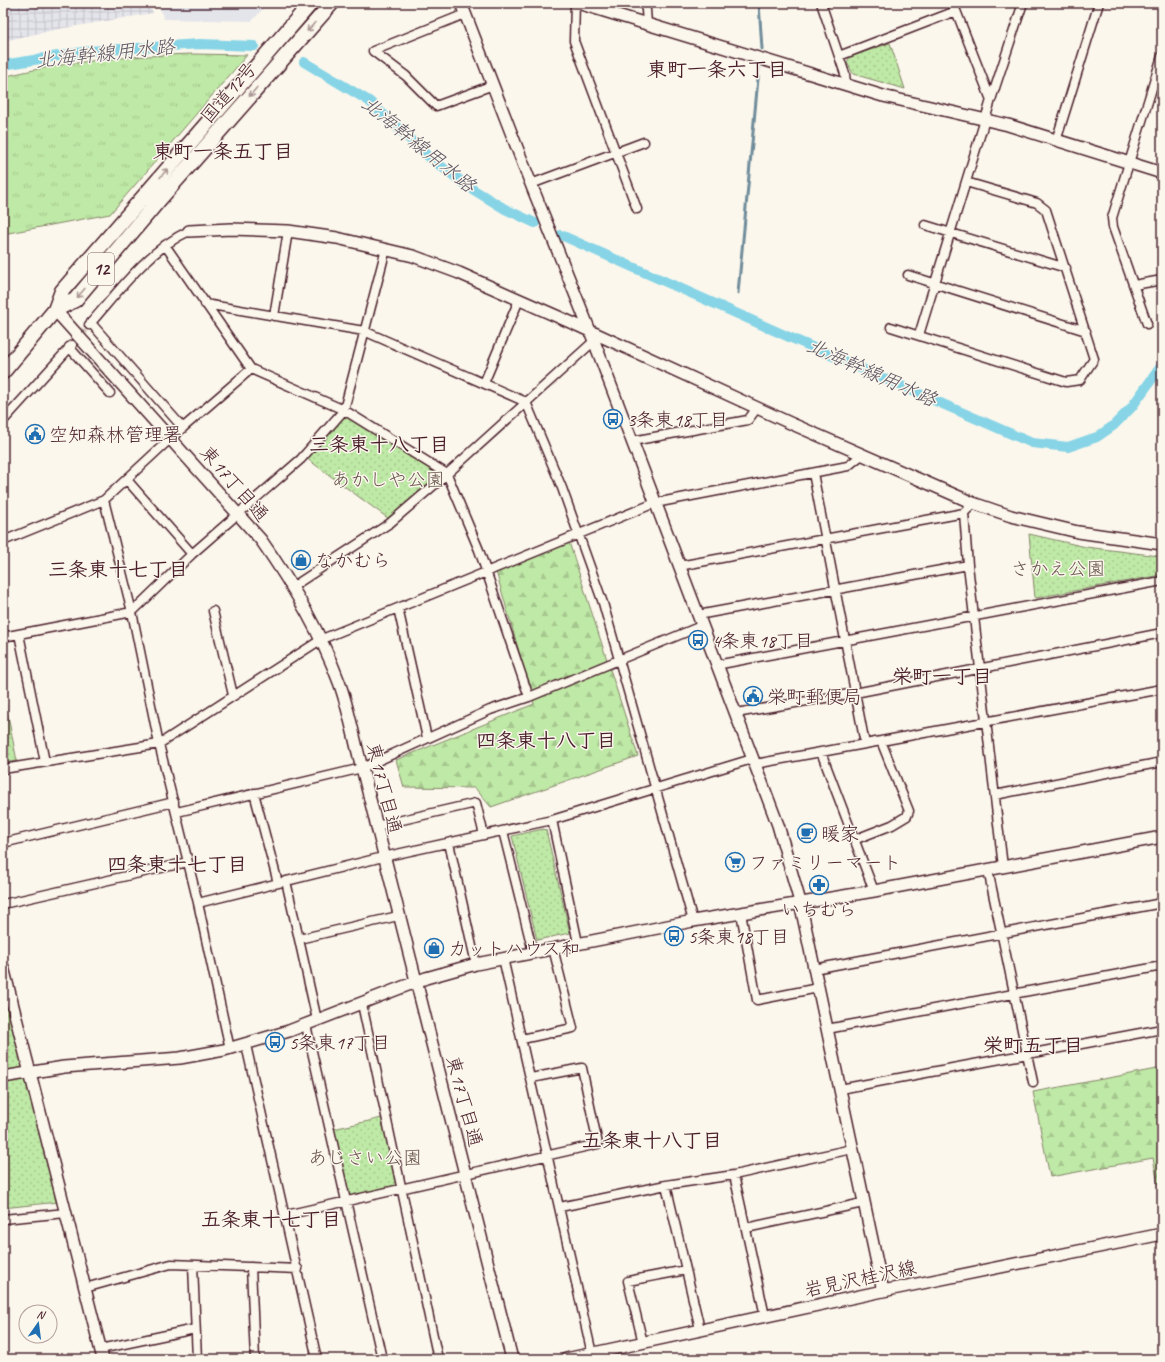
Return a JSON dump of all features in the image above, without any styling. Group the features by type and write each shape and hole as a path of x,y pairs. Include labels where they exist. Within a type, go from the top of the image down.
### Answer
{"highway":[{"name":"国道12号","path":"3,372 55,310 62,291 311,3"},
{"name":"国道12号","path":"55,310 75,300 159,200 332,3"}],"street":[{"path":"461,3 592,336 701,626 736,714 788,856 800,902 882,1291"},
{"path":"575,3 574,41 637,209"},
{"path":"578,3 846,84 916,104 986,120 1162,173"},
{"path":"644,3 647,24"},
{"path":"821,3 845,74 846,84"},
{"path":"953,3 991,100"},
{"path":"919,335 991,100 1023,3"},
{"path":"1056,141 1099,3"},
{"path":"839,56 956,11"},
{"path":"466,14 373,51 406,76 436,106 493,84"},
{"path":"1147,324 1112,223 1113,211 1162,56"},
{"path":"531,184 644,142"},
{"path":"892,327 1066,382 1080,380 1094,359 1066,268 1046,210 1037,203 966,182"},
{"path":"925,225 1066,268"},
{"path":"183,428 90,324 144,264 165,245 189,231 231,229 288,231 336,238 386,249 413,256 459,273 519,300 592,336 974,503 1011,516 1078,532 1162,544"},
{"path":"274,316 288,231"},
{"path":"165,245 251,370 344,410 447,474 486,571 529,697"},
{"path":"3,637 132,612 192,554 301,459 344,410 386,249"},
{"path":"908,275 1086,331"},
{"path":"1134,285 1162,280"},
{"path":"484,383 519,300"},
{"path":"205,304 364,331 526,402 562,488 602,603 693,921"},
{"name":"東17丁目通","path":"55,310 239,514 281,567 322,639 339,683 362,768 383,857 512,1359"},
{"path":"292,587 390,522 447,474 526,402 592,336"},
{"path":"3,421 70,346 110,394"},
{"path":"3,541 104,500 171,438 251,370"},
{"path":"632,442 748,420 757,408"},
{"path":"3,769 159,744 322,639 486,571 655,503 848,466 863,454"},
{"path":"813,473 865,744"},
{"path":"127,480 192,554"},
{"path":"104,500 132,612 159,744 177,812 230,1049"},
{"path":"679,566 964,513 974,503"},
{"path":"964,513 968,565 1003,867"},
{"path":"698,615 968,565"},
{"path":"716,665 1162,580"},
{"path":"398,608 427,738"},
{"path":"213,611 233,695"},
{"path":"177,812 362,768 490,710 529,697 701,626"},
{"path":"736,714 855,693 1162,633"},
{"path":"19,634 45,762"},
{"path":"198,903 383,857 552,820 656,788 754,762 821,752 1162,689"},
{"path":"856,839 892,825 907,816 909,811 881,741"},
{"path":"821,752 856,839 874,891"},
{"path":"995,795 1162,762"},
{"path":"254,793 299,939 317,1020"},
{"path":"3,843 174,802"},
{"path":"376,826 476,803 484,835"},
{"path":"552,820 578,943"},
{"path":"503,831 533,952"},
{"path":"3,1077 31,1071 64,1067 180,1058 230,1049 306,1025 416,982 476,964 693,921 741,914 800,902 874,891 1162,837"},
{"path":"449,843 476,964"},
{"path":"3,904 188,862"},
{"path":"988,870 1033,1082"},
{"path":"814,969 1162,903"},
{"path":"741,914 757,1000 818,988"},
{"path":"299,939 398,916"},
{"path":"522,1039 572,1028 553,948"},
{"path":"503,958 549,1155 592,1354"},
{"path":"827,1029 1162,966"},
{"path":"3,967 31,1071 101,1354 195,1329"},
{"path":"362,1004 438,1359"},
{"path":"306,1025 382,1359"},
{"path":"840,1089 1162,1029"},
{"path":"246,1045 286,1215 317,1359"},
{"path":"286,1215 465,1173 598,1144 582,1068 531,1078"},
{"path":"560,1207 666,1185 734,1175 852,1149"},
{"path":"734,1175 765,1316"},
{"path":"666,1185 700,1329"},
{"path":"746,1228 863,1203"},
{"path":"3,1219 66,1213"},
{"name":"岩見沢桂沢線","path":"574,1358 700,1329 1162,1234"},
{"path":"85,1288 171,1264 298,1269"},
{"path":"193,1264 196,1359"},
{"path":"251,1267 255,1359"},
{"path":"643,1343 628,1281 686,1270"}],"shaded area":[{"path":"3,3 149,3 153,13 59,29 3,41"},
{"path":"158,3 268,3 252,21 164,19"}],"green space":[{"path":"890,43 905,89 853,74 847,62 850,57"},
{"path":"193,54 247,55 110,214 3,234 3,77 50,67 97,60"},
{"name":"あかしや公園","path":"344,415 441,475 389,519 306,458"},
{"name":"さかえ公園","path":"1029,534 1086,547 1159,556 1161,575 1035,598"},
{"path":"569,542 638,756 491,807 475,788 404,787 396,760 534,704 495,568"},
{"path":"3,691 17,761 3,763"},
{"path":"543,829 546,830 570,933 537,940 512,836"},
{"path":"3,989 58,1202 3,1208"},
{"path":"1162,1068 1162,1205 1153,1158 1050,1177 1033,1092"},
{"name":"あじさい公園","path":"382,1118 397,1185 349,1196 333,1129"}],"waterway":[{"path":"759,3 762,49"},
{"name":"北海幹線用水路","path":"3,65 89,51 200,44 254,46"},
{"name":"北海幹線用水路","path":"304,62 369,101 430,158 469,187 505,209 535,223"},
{"path":"738,293 759,68"},
{"name":"北海幹線用水路","path":"561,235 789,337 1032,443 1068,447 1097,437 1113,426 1131,408 1162,365"}],"tunnel":[{"path":"72,345 89,325"}],"place":[{"name":"3条東18丁目","path":"613,419"},
{"name":"空知森林管理署","path":"35,434"},
{"name":"なかむら","path":"301,560"},
{"name":"4条東18丁目","path":"698,640"},
{"name":"栄町郵便局","path":"753,696"},
{"name":"暖家","path":"807,833"},
{"name":"ファミリーマート","path":"735,862"},
{"name":"いちむら","path":"819,885"},
{"name":"5条東18丁目","path":"674,936"},
{"name":"カットハウス和","path":"434,948"},
{"name":"5条東17丁目","path":"275,1042"}],"district":[{"name":"東町一条六丁目","path":"717,69"},
{"name":"東町一条五丁目","path":"223,151"},
{"name":"三条東十八丁目","path":"379,444"},
{"name":"三条東十七丁目","path":"118,569"},
{"name":"栄町一丁目","path":"942,676"},
{"name":"四条東十八丁目","path":"546,740"},
{"name":"四条東十七丁目","path":"177,864"},
{"name":"栄町五丁目","path":"1033,1045"},
{"name":"五条東十八丁目","path":"652,1140"},
{"name":"五条東十七丁目","path":"271,1219"}]}
